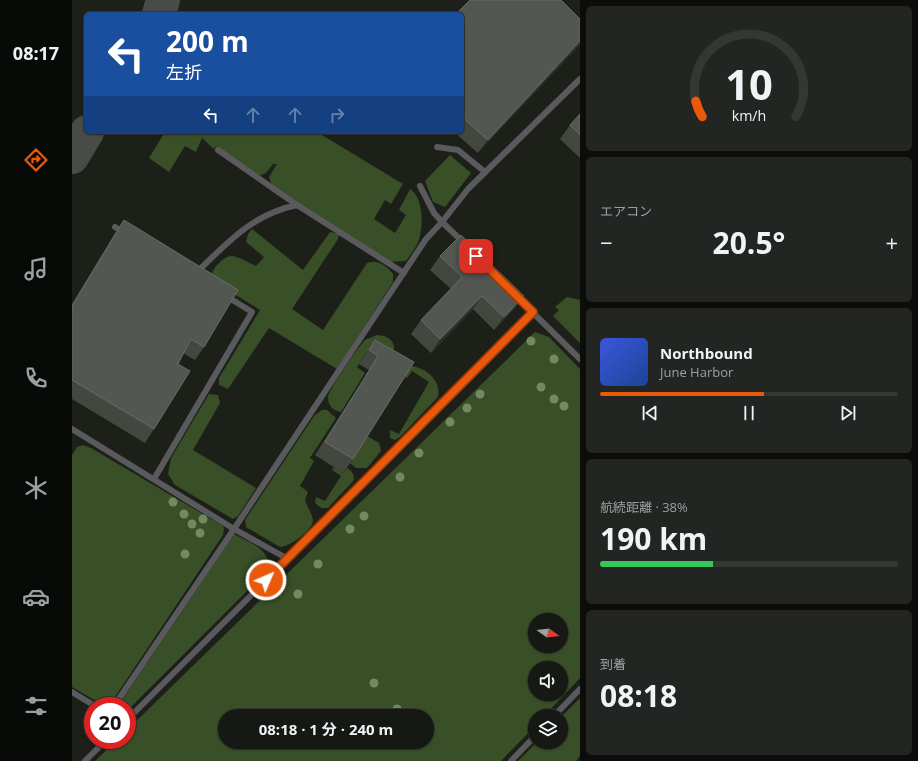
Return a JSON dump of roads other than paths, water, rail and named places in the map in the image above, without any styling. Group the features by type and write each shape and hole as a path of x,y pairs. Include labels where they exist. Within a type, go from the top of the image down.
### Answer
{"lane":[{"path":"120,697 234,529 426,239 442,222 468,188 580,79"},
{"path":"437,147 458,150 485,172"},
{"path":"218,150 297,205 404,273"},
{"path":"420,186 434,213 465,245"},
{"path":"193,275 242,229 260,218 284,207 297,205"},
{"path":"115,227 128,235"},
{"path":"187,271 200,279"},
{"path":"510,290 580,359"},
{"path":"154,479 252,312 219,292"},
{"path":"136,711 533,312"},
{"path":"72,429 234,529 288,559"},
{"path":"561,709 580,689"},
{"path":"72,692 84,699"},
{"path":"511,761 528,743"},
{"path":"85,761 97,749"}]}
